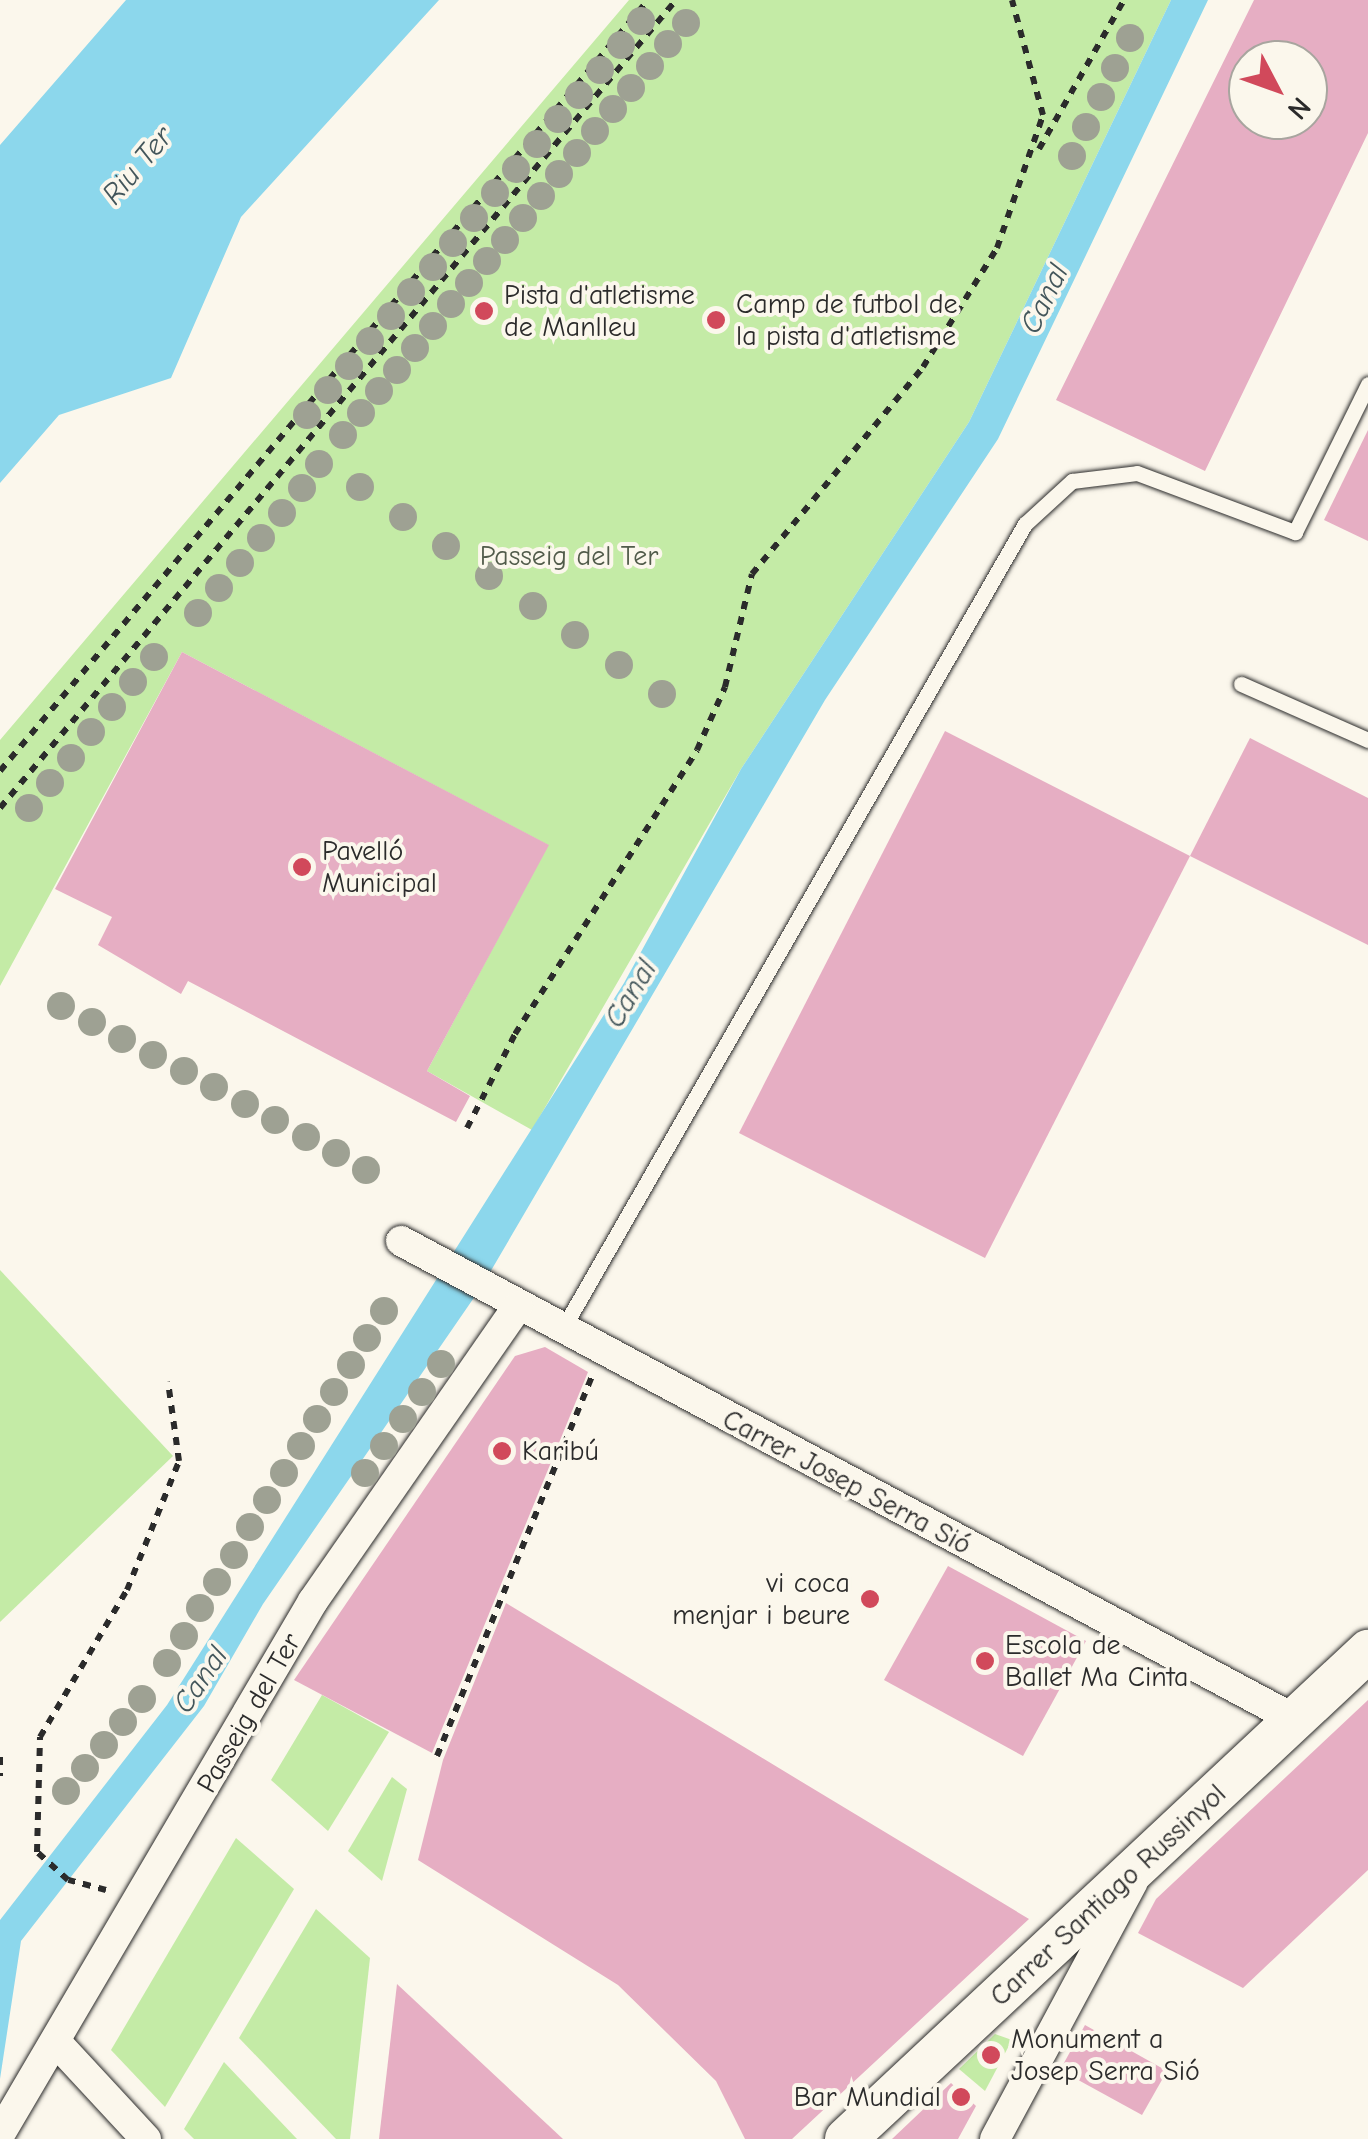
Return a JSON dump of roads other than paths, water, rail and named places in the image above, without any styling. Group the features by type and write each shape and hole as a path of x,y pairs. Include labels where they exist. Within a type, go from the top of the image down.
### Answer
{"street":[{"name":"Carrer Josep Serra Sió","path":"401,1241 602,1352 1296,1720"},
{"name":"Passeig del Ter","path":"0,2134 314,1601 518,1306"},
{"name":"Carrer Santiago Russinyol","path":"846,2139 1368,1651"},
{"path":"995,2139 1145,1861"},
{"path":"57,2043 146,2139"}],"lane":[{"path":"562,1330 1025,524 1072,481 1137,473 1295,532 1368,384"},
{"path":"1242,684 1368,740"}],"water":[{"name":"Riu Ter","path":"126,0 439,0 241,217 171,378 59,415 0,483 0,145"},
{"name":"Canal","path":"1171,0 1208,0 998,439 825,700 482,1286 263,1604 204,1706 21,1941 0,2079 0,1920 167,1705 624,983 741,769 969,422"}],"place":[{"name":"Pista d'atletisme de Manlleu","path":"484,311"},
{"name":"Camp de futbol de la pista d'atletisme","path":"716,320"},
{"name":"Pavelló Municipal","path":"302,867"},
{"name":"Karibú","path":"502,1451"},
{"name":"vi coca menjar i beure","path":"870,1599"},
{"name":"Escola de Ballet Ma Cinta","path":"985,1661"},
{"name":"Monument a Josep Serra Sió","path":"991,2055"},
{"name":"Bar Mundial","path":"961,2097"}]}
